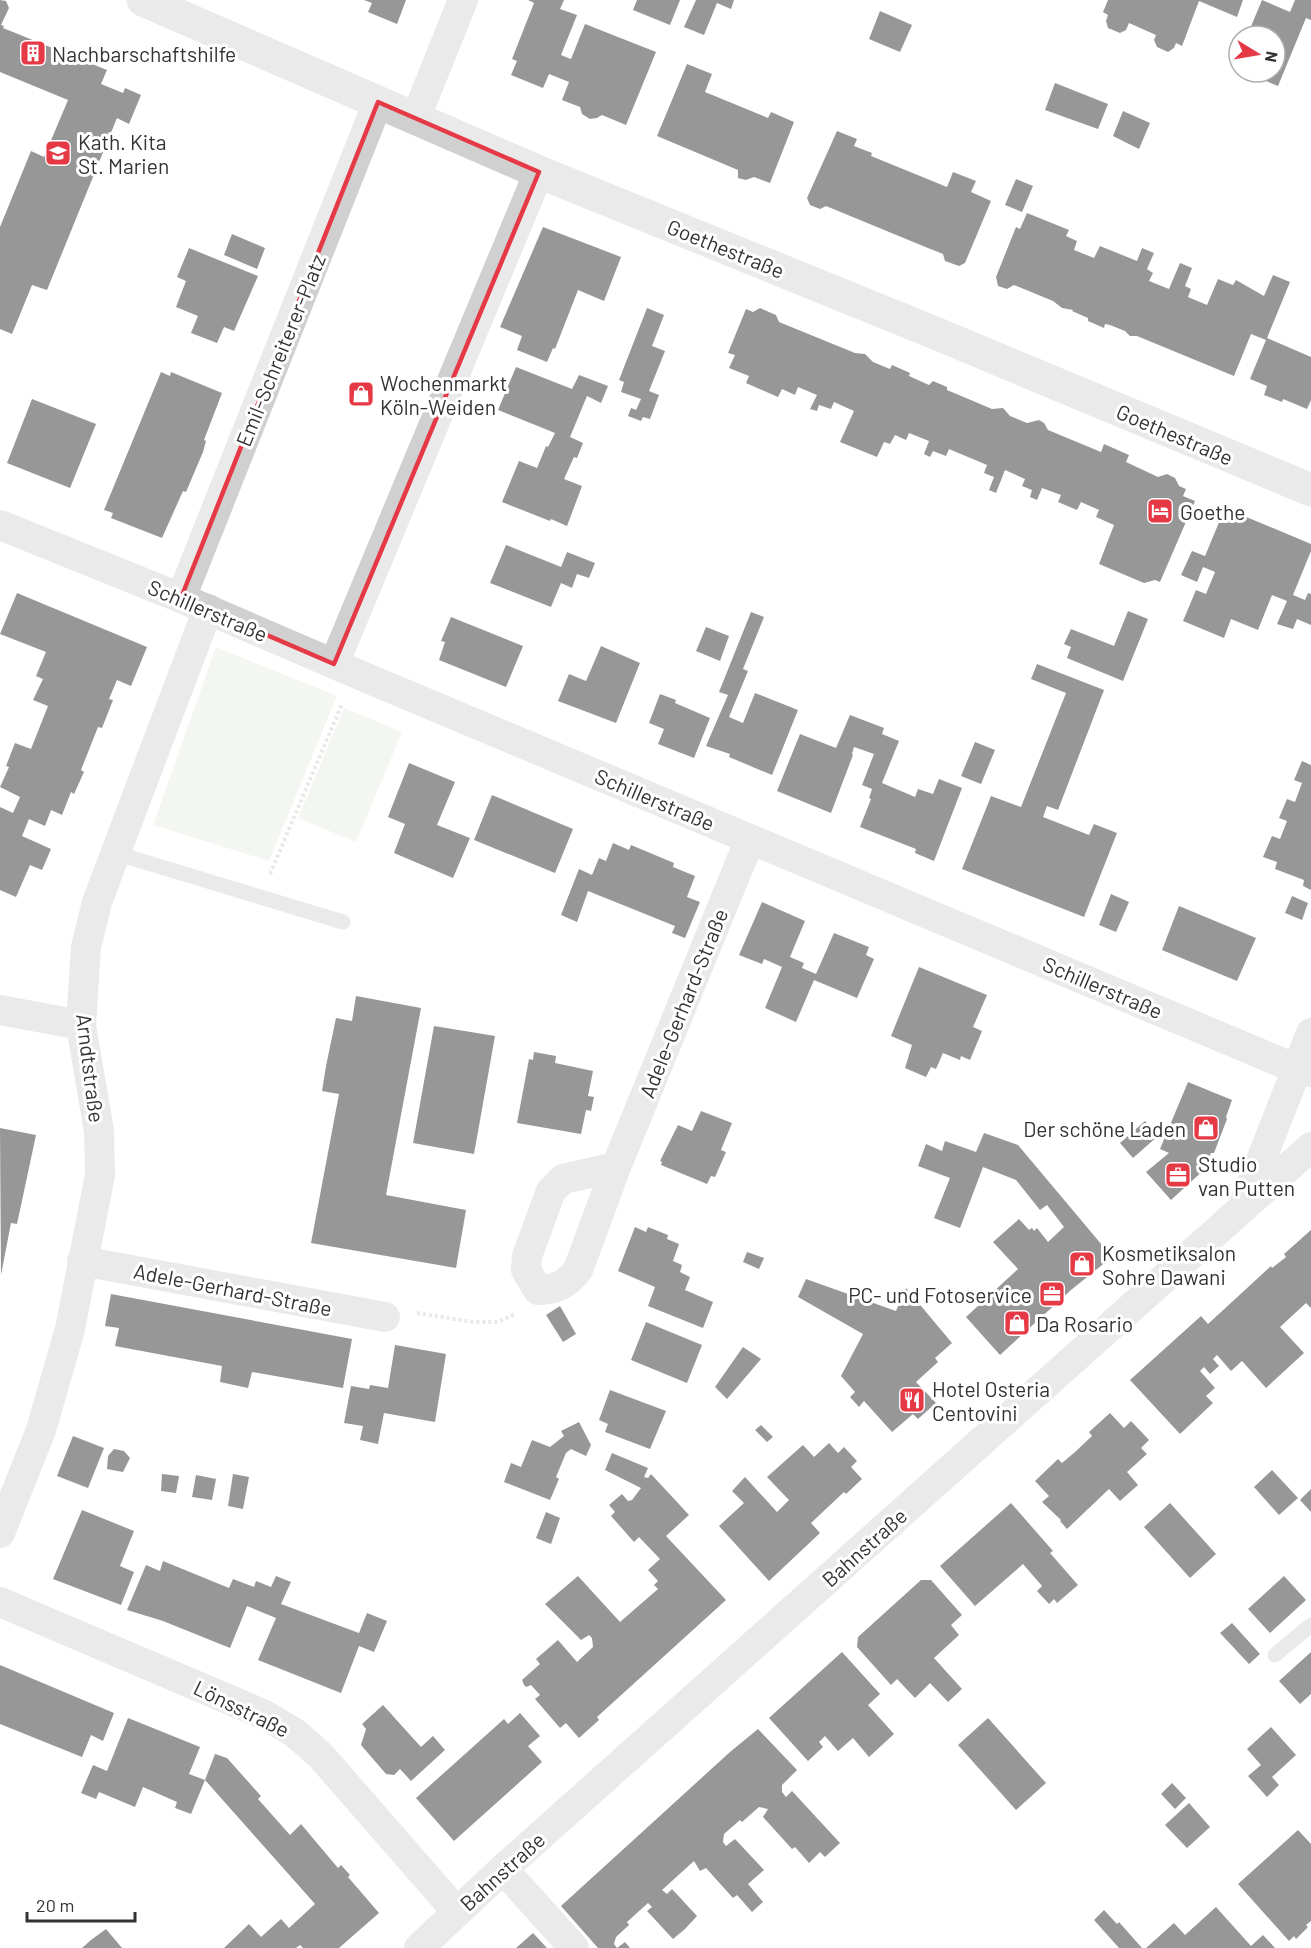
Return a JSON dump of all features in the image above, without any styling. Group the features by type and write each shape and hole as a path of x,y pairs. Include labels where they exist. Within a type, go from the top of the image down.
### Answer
{"street":[{"name":"Goethestraße","path":"143,0 539,172 935,333 1311,490"},
{"path":"416,117 463,0"},
{"name":"Emil-Schreiterer-Platz","path":"195,604 378,102"},
{"path":"344,668 539,172"},
{"name":"Schillerstraße","path":"0,525 195,604 1304,1070"},
{"name":"Arndtstraße","path":"0,1533 41,1430 70,1329 100,1176 99,1131 81,1025 86,947 96,902 115,853 195,604"},
{"name":"Adele-Gerhard-Straße","path":"538,1290 557,1288 569,1281 578,1270 616,1167 750,839"},
{"path":"0,1010 81,1025"},
{"path":"1241,1210 1304,1070 1311,1033"},
{"name":"Bahnstraße","path":"419,1948 503,1869 1311,1147"},
{"path":"538,1290 526,1270 527,1256 551,1191 563,1179 616,1167"},
{"name":"Adele-Gerhard-Straße","path":"82,1261 385,1317"},
{"name":"Lönsstraße","path":"0,1602 265,1715 295,1733 321,1756 457,1912"},
{"path":"503,1869 574,1948"}],"lane":[{"path":"115,853 343,922"},
{"path":"1275,1655 1311,1625"}],"path":[{"path":"260,897 344,668"},
{"path":"385,1317 410,1312 473,1322 498,1322 519,1312 538,1290"}],"highlighted area":[{"path":"378,102 539,172 334,664 181,598"}],"shaded area":[{"path":"216,647 337,696 269,861 153,825"},
{"path":"344,708 402,732 356,842 298,818"}],"building":[{"path":"0,0 6,1 9,8 1,25 4,26 3,28 107,70 101,84 123,93 125,88 141,95 129,124 117,118 47,290 32,285 12,334 0,329 0,227 31,151 44,157 68,100 0,72"},
{"path":"364,0 406,0 397,24 368,12 372,3"},
{"path":"528,0 564,0 560,9 577,15 561,55 571,59 585,24 656,52 626,125 602,115 590,119 582,114 580,107 562,100 569,82 549,74 543,88 511,75 517,61 512,59 534,3"},
{"path":"637,0 680,0 670,25 633,10"},
{"path":"696,0 734,0 731,9 717,3 704,35 684,27"},
{"path":"1108,0 1243,0 1237,17 1199,1 1182,46 1176,43 1174,48 1168,52 1157,47 1154,40 1156,35 1129,23 1126,30 1120,33 1108,28 1106,21 1108,15 1103,12"},
{"path":"1262,0 1290,12 1295,0 1311,0 1311,20 1306,18 1287,64 1287,24 1252,24"},
{"path":"880,11 912,25 900,52 869,39"},
{"path":"687,64 712,74 705,92 768,118 771,112 794,122 770,183 754,177 746,180 738,178 738,170 657,136"},
{"path":"1055,83 1108,104 1098,129 1045,110"},
{"path":"1123,111 1150,123 1139,149 1113,136"},
{"path":"837,131 857,139 854,146 872,153 871,156 947,187 953,172 976,181 971,192 991,201 965,263 959,266 945,261 943,254 826,206 820,209 810,205 807,198"},
{"path":"1016,179 1033,186 1022,212 1005,205"},
{"path":"1027,213 1069,230 1066,236 1077,241 1074,250 1094,258 1100,246 1137,261 1142,248 1154,253 1147,269 1153,273 1149,281 1169,289 1180,263 1192,268 1185,286 1191,289 1188,297 1207,305 1218,279 1233,285 1236,280 1264,296 1273,275 1290,282 1267,338 1311,357 1311,400 1307,409 1283,399 1282,402 1264,395 1267,386 1250,379 1266,340 1251,334 1234,376 1137,336 1130,336 1125,331 1110,325 1105,324 1104,328 1088,321 1088,318 1073,310 1062,308 1053,301 1014,285 1007,289 998,286 996,277 1016,227 1020,229"},
{"path":"543,227 621,257 604,301 578,290 555,349 553,348 547,362 517,350 522,336 500,327"},
{"path":"232,234 265,248 257,269 224,255"},
{"path":"189,248 258,276 234,331 224,327 217,343 191,333 198,316 176,307 186,281 177,277"},
{"path":"647,308 664,315 652,346 665,351 649,391 659,395 650,419 643,417 641,421 628,416 631,408 636,410 641,399 621,392 624,382 619,380"},
{"path":"760,308 776,315 779,322 855,353 865,354 873,362 890,369 892,365 929,385 933,381 947,387 947,390 992,409 1003,408 1010,416 1027,423 1039,420 1048,430 1101,452 1104,444 1129,455 1126,462 1158,477 1167,474 1175,478 1179,486 1186,489 1183,496 1195,501 1160,582 1155,580 1144,583 1099,564 1114,525 1096,517 1099,510 1081,502 1077,510 1058,502 1061,495 1042,488 1037,500 1030,497 1032,490 1022,486 1025,479 1005,470 996,493 989,490 994,477 984,473 987,465 949,449 946,456 933,451 930,457 924,454 929,441 909,433 906,440 895,435 890,444 884,442 877,457 840,442 854,411 834,402 831,409 819,405 817,411 810,409 817,395 798,387 795,395 782,389 778,397 746,383 749,376 729,368 735,355 728,353 746,309 753,312"},
{"path":"516,367 572,389 579,375 608,386 601,403 587,396 570,437 583,443 564,479 582,486 567,526 502,502 519,461 537,468 546,446 548,447 555,433 498,410"},
{"path":"161,372 170,376 171,372 222,393 204,440 206,441 203,452 186,492 183,491 162,538 111,518 113,513 104,510"},
{"path":"32,399 96,424 70,488 7,463"},
{"path":"1225,508 1311,544 1311,551 1293,595 1305,600 1308,593 1311,594 1311,625 1297,619 1293,629 1277,624 1287,601 1272,595 1258,630 1231,619 1224,638 1183,621 1196,590 1206,594 1215,572 1203,567 1197,582 1181,575 1192,551 1205,556"},
{"path":"506,545 561,567 567,552 595,563 589,578 577,574 572,588 561,583 551,607 490,583"},
{"path":"17,593 147,647 131,686 117,680 109,699 113,700 102,728 98,727 81,770 84,772 74,794 71,792 62,815 51,810 45,826 29,819 22,836 51,849 42,870 30,865 16,897 0,890 0,807 13,813 20,797 0,787 9,767 6,766 15,743 31,749 48,706 33,700 43,679 36,676 46,652 0,634"},
{"path":"1128,611 1148,619 1123,681 1067,658 1071,647 1064,644 1071,629 1114,646"},
{"path":"751,612 764,617 743,669 748,671 729,717 743,723 755,693 798,710 772,775 729,757 730,754 706,746 728,695 719,692"},
{"path":"451,617 523,646 506,687 439,660 445,642 441,641"},
{"path":"706,627 729,636 720,661 696,651"},
{"path":"601,646 640,663 616,723 558,701 569,674 586,681"},
{"path":"1037,664 1104,690 1058,810 1047,806 1043,817 1089,835 1094,824 1117,833 1084,917 962,869 991,796 1021,807 1066,693 1031,679"},
{"path":"660,694 710,718 694,758 658,744 664,729 649,723"},
{"path":"850,715 884,728 882,734 899,741 882,783 915,797 918,789 933,794 939,779 962,788 934,861 915,853 916,849 860,827 871,799 869,798 872,789 862,785 874,754 854,747 831,813 777,791 800,734 836,748"},
{"path":"975,742 995,750 981,784 961,776"},
{"path":"1302,761 1311,765 1311,890 1303,886 1304,880 1275,869 1277,862 1263,857 1272,836 1280,839 1287,821 1279,818 1287,799 1295,802 1302,783 1294,780"},
{"path":"409,763 455,782 437,825 470,838 453,878 394,853 405,824 388,817"},
{"path":"492,795 573,829 555,873 474,840"},
{"path":"613,843 629,850 631,845 674,863 673,867 695,876 687,897 700,902 685,938 672,933 675,926 588,891 577,922 561,915 579,869 592,875 599,858 606,861"},
{"path":"1111,894 1129,902 1116,932 1099,925"},
{"path":"1292,896 1308,903 1302,920 1285,913"},
{"path":"762,902 805,921 790,957 804,963 802,968 816,974 834,933 869,947 866,955 874,959 857,998 814,980 796,1022 765,1008 782,967 764,959 762,964 739,955"},
{"path":"1179,906 1256,938 1237,981 1162,950"},
{"path":"919,967 987,995 973,1027 982,1031 970,1060 961,1056 960,1060 943,1053 936,1069 931,1067 926,1077 905,1068 912,1045 891,1036"},
{"path":"356,996 421,1008 386,1195 466,1210 456,1268 311,1243 339,1094 322,1091 326,1066 336,1018 352,1021"},
{"path":"434,1026 495,1036 474,1154 413,1143"},
{"path":"534,1052 556,1056 555,1063 593,1071 588,1096 594,1097 591,1111 586,1110 581,1134 517,1123 529,1059 533,1060"},
{"path":"1188,1082 1232,1100 1214,1153 1211,1153 1205,1169 1171,1200 1146,1172 1169,1153 1160,1149"},
{"path":"701,1111 732,1123 721,1150 726,1152 715,1177 711,1176 707,1184 661,1165 660,1161 678,1125 692,1131"},
{"path":"1145,1121 1158,1136 1133,1158 1120,1143"},
{"path":"0,1128 36,1135 17,1224 11,1223 1,1275"},
{"path":"984,1133 1018,1145 1112,1257 1071,1290 1000,1355 966,1317 1018,1269 993,1242 1019,1219 1029,1230 1032,1228 1034,1231 1037,1228 1048,1242 1064,1227 1047,1205 1040,1210 1016,1180 983,1167 960,1228 934,1218 950,1178 918,1166 926,1144 942,1151 945,1141 976,1152"},
{"path":"635,1227 646,1232 648,1227 668,1235 667,1239 679,1244 673,1261 682,1265 680,1272 690,1277 685,1290 713,1302 703,1328 648,1306 655,1287 618,1271"},
{"path":"1311,1230 1311,1308 1306,1303 1280,1327 1304,1353 1266,1388 1242,1361 1231,1371 1217,1355 1213,1359 1219,1366 1210,1374 1204,1367 1200,1371 1215,1388 1206,1396 1213,1403 1180,1434 1130,1380 1201,1316 1208,1324 1271,1266 1272,1268 1286,1257 1284,1254"},
{"path":"747,1252 764,1258 759,1269 743,1262"},
{"path":"806,1279 896,1311 906,1288 952,1343 935,1358 938,1362 916,1382 936,1403 918,1419 913,1414 892,1432 864,1401 859,1407 850,1397 855,1392 841,1376 863,1334 798,1297"},
{"path":"111,1294 352,1339 343,1388 252,1372 248,1388 220,1382 222,1366 115,1346 119,1328 105,1326"},
{"path":"560,1306 576,1334 563,1342 546,1315"},
{"path":"646,1322 702,1345 687,1383 631,1360"},
{"path":"395,1345 446,1354 435,1422 384,1413 378,1444 360,1440 363,1426 344,1423 351,1386 369,1389 370,1385 388,1388"},
{"path":"743,1347 761,1359 727,1399 715,1387"},
{"path":"610,1390 666,1411 650,1449 605,1432 608,1424 599,1420"},
{"path":"1110,1413 1124,1428 1131,1421 1149,1440 1141,1448 1147,1454 1127,1472 1138,1485 1120,1501 1109,1489 1067,1529 1042,1502 1049,1496 1035,1481 1058,1459 1062,1463 1075,1452 1092,1436 1089,1432"},
{"path":"579,1422 591,1445 586,1456 571,1449 566,1453 550,1500 504,1482 511,1463 521,1467 532,1440 550,1447 564,1436 561,1431"},
{"path":"761,1425 773,1437 767,1442 755,1430"},
{"path":"73,1436 104,1448 88,1488 57,1476"},
{"path":"829,1443 838,1453 844,1447 857,1461 851,1467 862,1479 846,1494 844,1492 811,1523 820,1533 769,1581 719,1526 744,1503 732,1491 745,1477 777,1512 789,1500 767,1477 803,1445 814,1457"},
{"path":"114,1449 124,1451 130,1458 123,1472 107,1469 108,1456"},
{"path":"612,1453 648,1468 644,1477 648,1478 651,1474 689,1515 666,1536 726,1600 597,1717 599,1720 579,1738 566,1723 560,1728 535,1699 540,1695 531,1685 526,1687 522,1680 540,1664 536,1659 558,1640 577,1662 593,1647 592,1638 589,1635 581,1640 545,1604 578,1576 620,1622 658,1589 654,1585 658,1581 648,1570 660,1559 639,1537 634,1542 611,1516 615,1512 609,1505 622,1494 628,1501 632,1500 641,1488 605,1470"},
{"path":"1272,1470 1298,1498 1279,1515 1254,1487"},
{"path":"162,1474 179,1476 176,1493 161,1491"},
{"path":"233,1474 249,1477 243,1509 228,1506"},
{"path":"196,1475 216,1479 212,1500 192,1497"},
{"path":"1311,1489 1311,1512 1300,1500"},
{"path":"1011,1503 1053,1551 1050,1553 1078,1585 1057,1603 1054,1599 1049,1604 1037,1591 1042,1586 1023,1564 975,1606 940,1566"},
{"path":"1170,1503 1216,1554 1190,1578 1144,1527"},
{"path":"82,1510 134,1531 120,1566 134,1572 121,1605 53,1579"},
{"path":"546,1512 560,1518 551,1544 536,1538"},
{"path":"163,1561 229,1588 233,1579 254,1587 256,1581 271,1587 276,1576 291,1582 281,1604 359,1633 367,1613 387,1621 374,1652 359,1646 341,1693 258,1660 276,1618 247,1606 230,1648 163,1621 127,1610 146,1565 160,1571"},
{"path":"1284,1576 1306,1600 1270,1633 1248,1609"},
{"path":"921,1580 931,1580 962,1615 951,1625 959,1635 934,1658 962,1689 948,1702 930,1683 915,1698 897,1679 891,1685 857,1647 858,1637"},
{"path":"1232,1623 1260,1654 1249,1664 1220,1633"},
{"path":"842,1652 880,1694 868,1705 894,1734 869,1757 853,1738 838,1751 825,1736 819,1742 823,1747 808,1761 769,1718"},
{"path":"1311,1652 1311,1694 1300,1704 1279,1681"},
{"path":"0,1665 114,1713 103,1741 91,1735 82,1757 0,1724"},
{"path":"383,1705 421,1747 433,1736 445,1750 411,1781 400,1769 394,1775 386,1774 361,1745 366,1729 362,1724"},
{"path":"520,1713 540,1736 528,1746 542,1762 454,1841 416,1798 504,1719 508,1724"},
{"path":"128,1718 200,1747 189,1774 205,1780 191,1814 175,1808 177,1802 143,1787 135,1807 99,1792 96,1799 81,1793 93,1765 107,1771"},
{"path":"988,1718 1046,1783 1016,1810 958,1745"},
{"path":"1271,1727 1296,1755 1272,1777 1279,1785 1267,1797 1248,1776 1261,1765 1247,1749"},
{"path":"758,1729 797,1770 782,1785 782,1792 786,1797 792,1791 840,1843 825,1857 820,1852 809,1863 795,1847 792,1849 763,1817 768,1809 759,1807 724,1834 723,1842 726,1846 735,1839 764,1870 748,1884 763,1902 752,1912 737,1895 733,1898 706,1868 700,1871 694,1861 662,1890 667,1894 672,1889 697,1916 673,1939 647,1911 652,1907 648,1903 627,1922 629,1925 616,1937 614,1944 617,1948 598,1948 561,1906"},
{"path":"215,1754 227,1758 261,1796 258,1799 290,1835 301,1824 338,1868 341,1865 350,1875 348,1877 379,1913 339,1948 303,1948 300,1945 296,1948 224,1948 249,1924 261,1937 281,1919 289,1928 315,1904 205,1780"},
{"path":"1172,1783 1186,1798 1175,1809 1161,1794"},
{"path":"1189,1803 1210,1827 1187,1848 1165,1825"},
{"path":"1298,1830 1311,1844 1311,1921 1296,1939 1294,1936 1289,1941 1238,1884"},
{"path":"1216,1907 1251,1946 1263,1935 1275,1948 1146,1948 1174,1923 1185,1935"},
{"path":"1104,1910 1117,1924 1119,1922 1142,1948 1119,1948 1094,1920"},
{"path":"106,1929 122,1948 82,1948 91,1940"},
{"path":"533,1933 547,1948 516,1948"},
{"path":"625,1942 630,1948 617,1948"}],"place":[{"name":"Nachbarschaftshilfe","path":"33,53"},
{"name":"Kath. Kita St. Marien","path":"58,153"},
{"name":"Wochenmarkt Köln-Weiden","path":"361,394"},
{"name":"Goethe","path":"1160,511"},
{"name":"Der schöne Laden","path":"1206,1128"},
{"name":"Studio van Putten","path":"1178,1175"},
{"name":"Kosmetiksalon Sohre Dawani","path":"1082,1264"},
{"name":"PC- und Fotoservice","path":"1052,1294"},
{"name":"Da Rosario","path":"1017,1323"},
{"name":"Hotel Osteria Centovini","path":"912,1400"}]}
